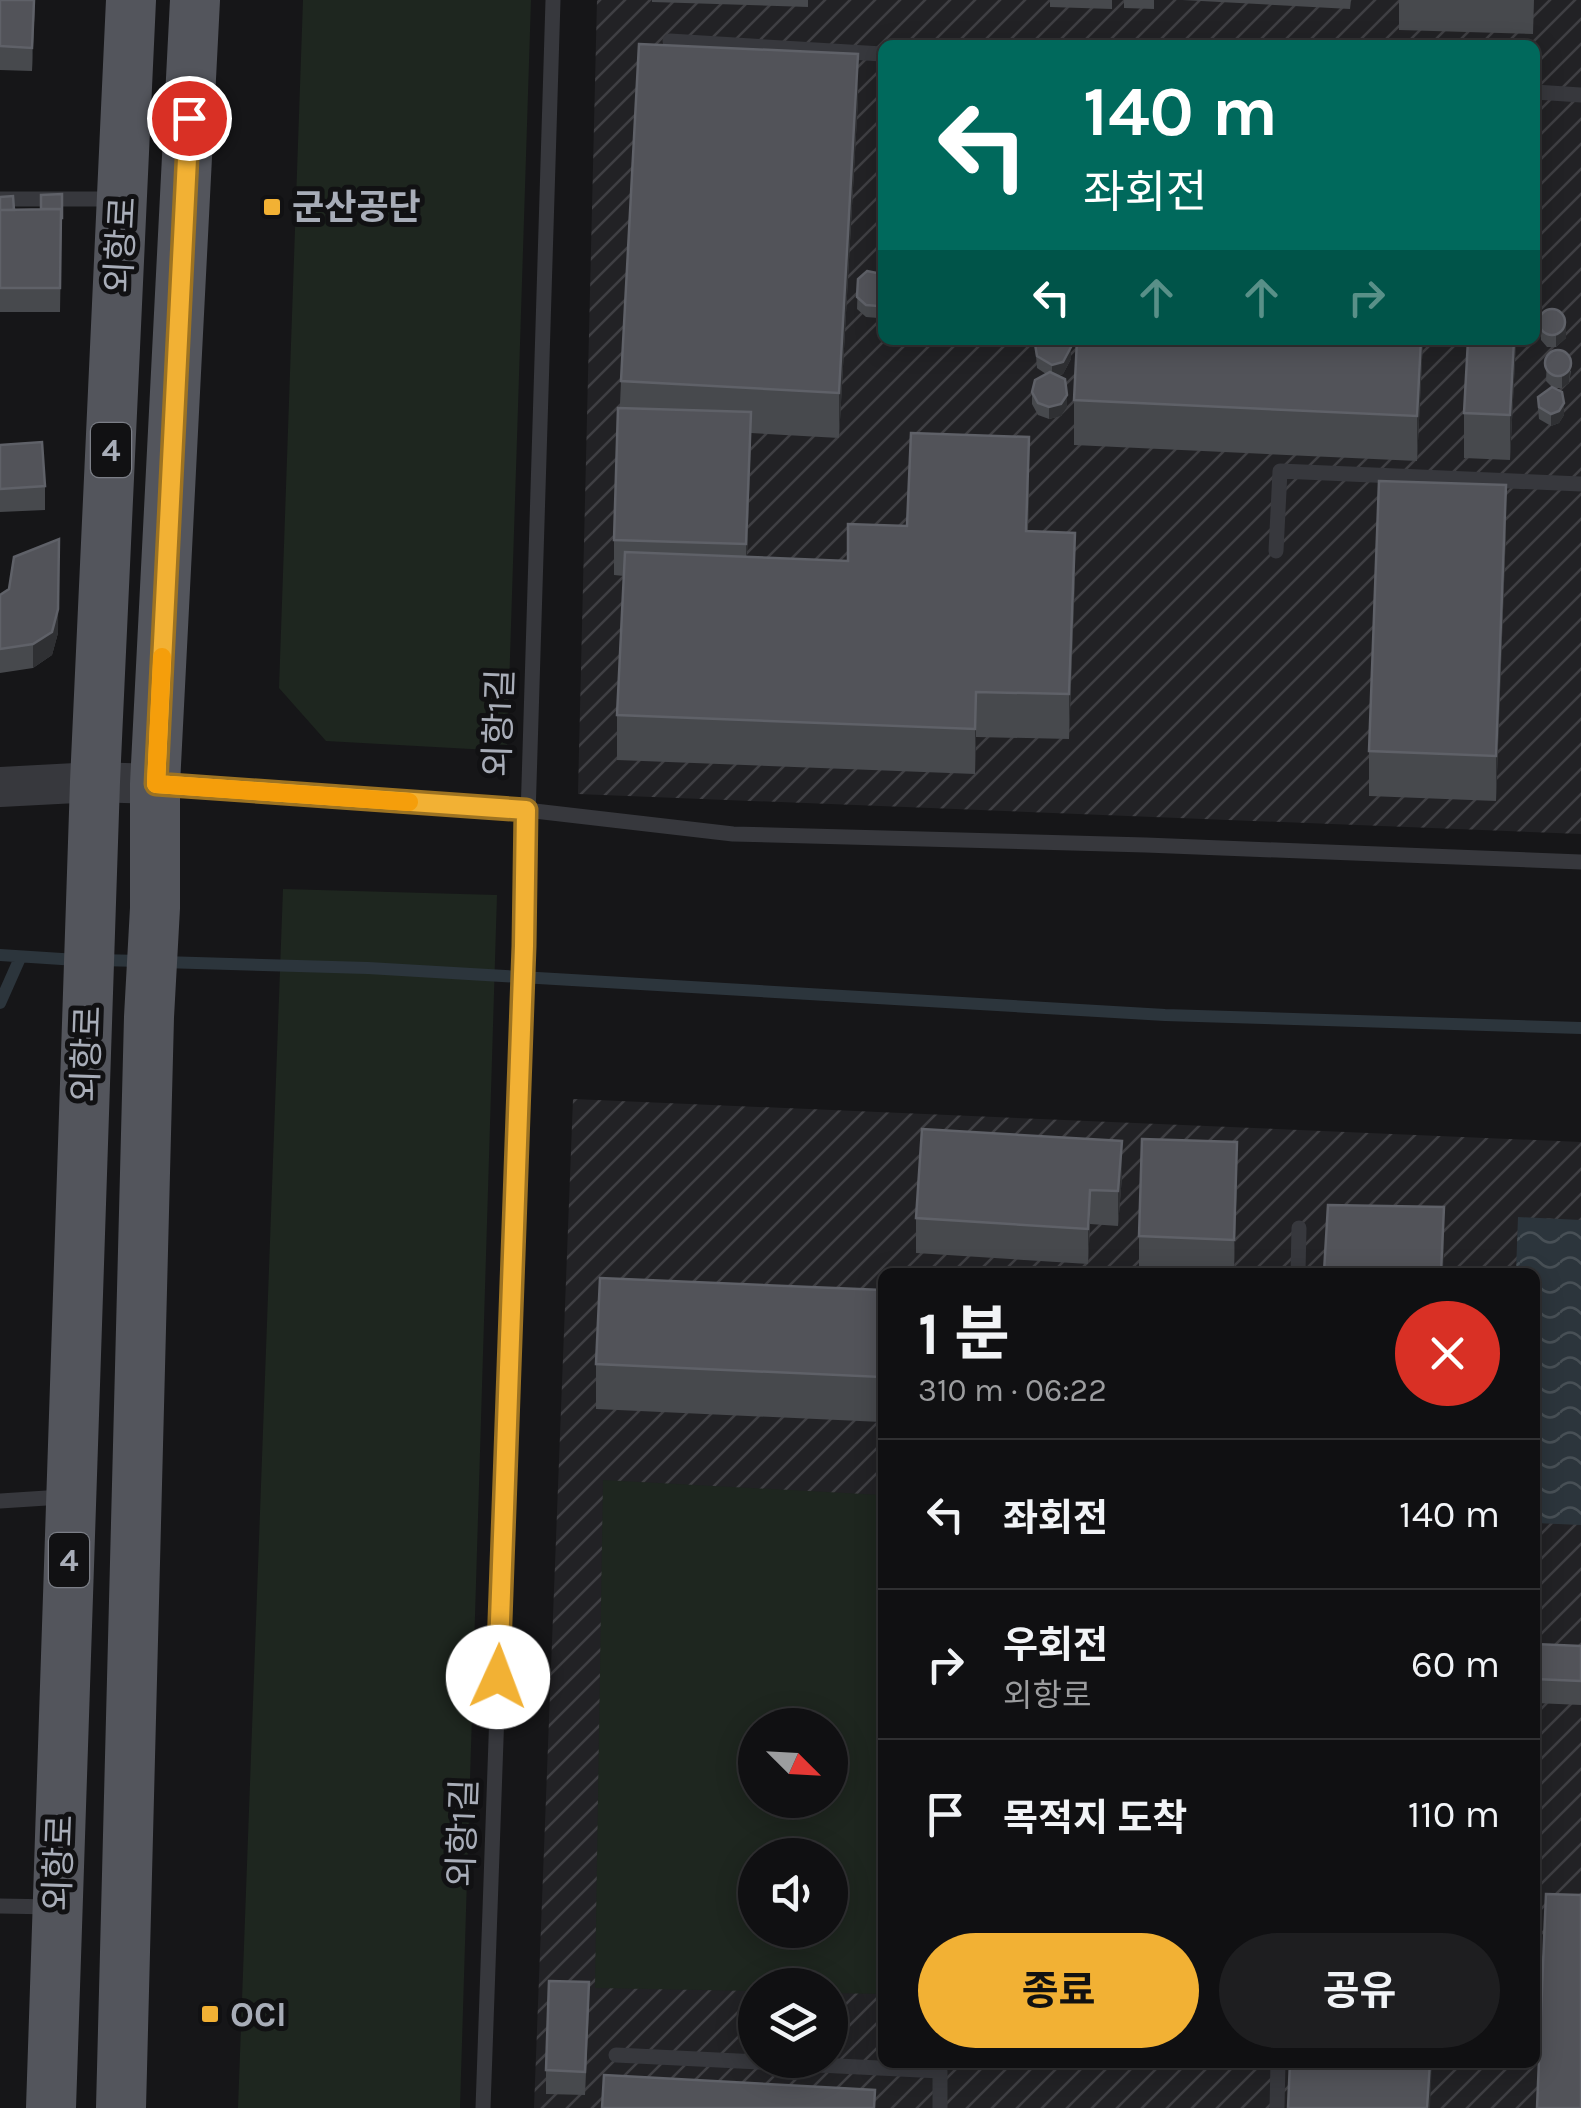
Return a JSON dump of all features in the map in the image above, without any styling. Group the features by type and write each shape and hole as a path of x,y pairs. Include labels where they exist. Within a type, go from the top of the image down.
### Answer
{"main road":[{"name":"외항로","path":"51,2108 95,782 131,0"},
{"name":"외항로","path":"121,2108 156,784 195,0"}],"street":[{"path":"0,787 95,782 156,784"}],"lane":[{"name":"외항1길","path":"483,2108 553,0"},
{"path":"670,41 878,54"},
{"path":"1540,92 1581,94"},
{"path":"0,199 123,199"},
{"path":"1276,551 1280,471 1581,484"},
{"path":"156,784 526,810 733,834 1581,862"},
{"path":"1298,1268 1299,1228"},
{"path":"1,1501 71,1496"},
{"path":"0,1906 58,1907"},
{"path":"616,2055 878,2068"},
{"path":"879,2068 940,2071 940,2108"},
{"path":"1277,2108 1278,2068"}],"shaded area":[{"path":"303,0 531,0 507,751 326,741 279,688"},
{"path":"597,0 1581,0 1581,834 578,794"},
{"path":"283,889 497,895 460,2108 238,2108"},
{"path":"573,1099 1581,1142 1581,2108 534,2108"},
{"path":"603,1480 878,1495 878,1994 848,1993 848,1968 738,1968 738,1991 595,1988"}],"water":[{"path":"1518,1217 1581,1220 1581,1525 1540,1523 1540,1268 1516,1268"}],"building":[{"path":"0,0 34,0 32,48 0,46"},
{"path":"639,44 858,54 839,393 621,381"},
{"path":"62,194 62,218 61,209 41,209 41,195"},
{"path":"13,196 14,210 0,210 0,197"},
{"path":"61,209 60,288 0,288 0,210"},
{"path":"867,271 878,273 878,306 866,305 857,297 858,279"},
{"path":"1547,310 1557,310 1564,317 1564,327 1557,334 1547,334 1540,327 1540,317"},
{"path":"1035,345 1071,347 1063,362 1052,365 1037,356"},
{"path":"1077,345 1421,345 1417,416 1074,400"},
{"path":"1468,345 1514,345 1510,415 1464,413"},
{"path":"1558,350 1567,354 1571,363 1567,372 1558,376 1549,372 1545,363 1549,354"},
{"path":"1050,372 1065,379 1067,395 1061,404 1049,407 1038,403 1032,392 1035,380"},
{"path":"1552,387 1562,392 1564,403 1551,414 1539,407 1538,397"},
{"path":"618,408 751,412 746,544 614,540"},
{"path":"911,433 1029,437 1026,531 1075,533 1069,694 976,692 975,729 617,715 625,552 848,561 848,524 907,526"},
{"path":"42,442 45,486 0,489 0,445"},
{"path":"1379,481 1506,485 1496,756 1369,751"},
{"path":"59,539 58,609 52,632 33,644 0,649 0,595 9,589 14,557"},
{"path":"922,1129 1122,1141 1118,1191 1090,1190 1088,1229 916,1218"},
{"path":"1142,1139 1237,1142 1234,1240 1139,1236"},
{"path":"1328,1205 1444,1207 1441,1268 1324,1268"},
{"path":"600,1278 878,1290 878,1377 596,1364"},
{"path":"1540,1644 1581,1646 1581,1681 1540,1679"},
{"path":"1546,1894 1581,1895 1581,2108 1537,2108"},
{"path":"549,1981 589,1982 585,2072 546,2070"},
{"path":"1290,2068 1430,2068 1427,2108 1288,2108"},
{"path":"604,2075 875,2090 874,2108 602,2108"}],"waterway":[{"path":"0,955 77,960"},
{"path":"0,1003 20,958"},
{"path":"97,960 142,961"},
{"path":"162,962 368,968 1165,1015 1581,1028"}],"slow traffic":[{"path":"162,657 156,784 409,802"}],"place":[{"name":"군산공단","path":"272,207"},
{"name":"OCI","path":"210,2014"}],"route":[{"path":"189,118 156,784 526,810 498,1677"}]}
